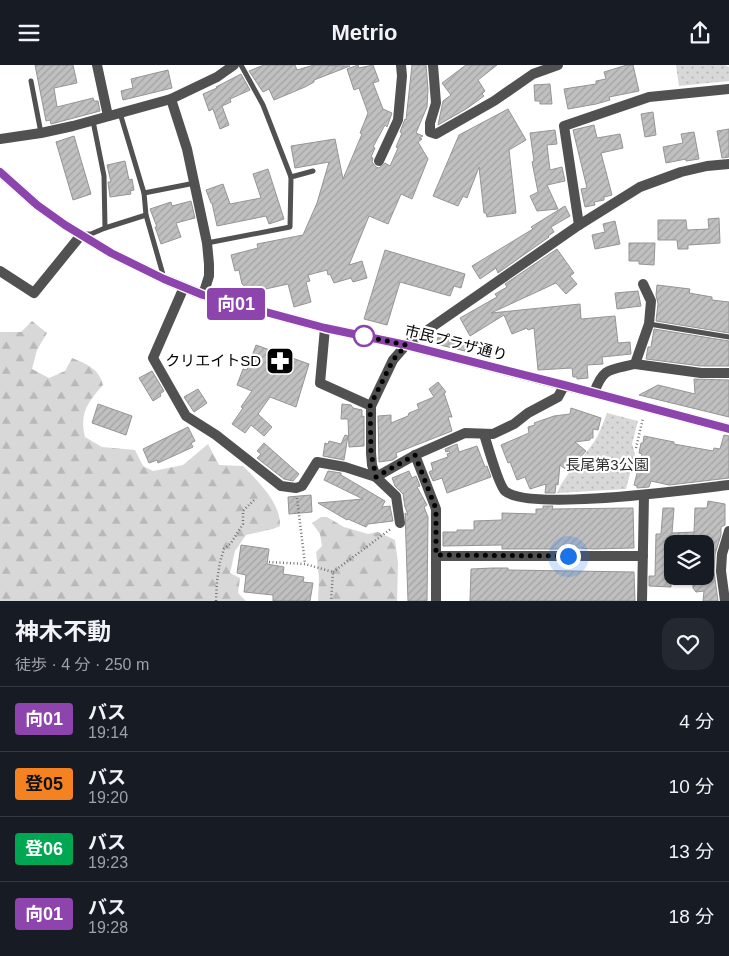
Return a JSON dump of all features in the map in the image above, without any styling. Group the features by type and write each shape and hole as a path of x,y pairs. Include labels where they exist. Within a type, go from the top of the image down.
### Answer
{"street":[{"path":"97,65 108,116"},
{"path":"0,139 41,133 171,99 217,77 234,65"},
{"path":"379,161 398,120 402,76 401,65"},
{"path":"434,65 436,103 430,123 430,133 436,134 494,101 534,74 558,65"},
{"path":"579,225 564,126 649,97 729,89"},
{"path":"171,99 187,149 207,243 209,275 203,295"},
{"path":"376,477 371,453 370,406 393,360 406,345 579,225 640,187 660,178 707,166 729,164"},
{"name":"市民プラザ通り","path":"0,172 37,205 81,235 111,253 164,279 203,295 325,328 406,345 564,385 729,429"},
{"path":"0,271 34,293 81,235"},
{"path":"635,364 649,323 652,301 643,284"},
{"path":"184,287 153,358 186,416 216,435 281,486 296,489 302,486 317,462 345,467 376,477 396,496 400,523"},
{"path":"325,328 320,383 370,406"},
{"path":"594,393 600,378 606,371 635,364 701,373 729,373"},
{"path":"376,477 415,455 466,433 493,434 514,425 528,413 558,397 564,385"},
{"path":"484,434 502,490 511,496 545,500 644,495 729,485"},
{"path":"415,455 436,509 436,601"},
{"path":"642,601 644,495"},
{"path":"725,601 722,554 729,531"},
{"path":"436,555 643,556"}],"lane":[{"path":"207,243 290,227 291,177 262,105 241,65"},
{"path":"31,81 41,133"},
{"path":"120,113 144,193 146,215 164,279"},
{"path":"92,121 104,176 105,228"},
{"path":"291,177 313,171"},
{"path":"144,193 195,183"},
{"path":"81,235 91,234 146,215"},
{"path":"649,323 729,337"}],"path":[{"path":"636,448 644,414"},
{"path":"296,489 305,564"},
{"path":"216,601 217,581 224,549 231,543 243,524 243,511 254,500"},
{"path":"331,601 333,572 400,523"},
{"path":"269,562 305,564 333,572"}],"green space":[{"path":"676,65 725,65 729,67 729,81 679,86"},
{"path":"32,321 47,333 37,350 32,369 49,378 65,371 72,358 91,367 101,379 103,385 89,403 84,414 83,429 85,437 102,447 135,450 143,466 153,471 183,465 208,444 219,465 243,466 268,493 277,509 280,526 246,535 235,551 230,573 240,578 238,593 246,601 0,601 0,332 21,332"},
{"name":"長尾第3公園","path":"607,413 638,421 632,444 635,454 626,489 557,493 564,479 594,442"},
{"path":"321,517 327,517 344,527 368,534 378,532 395,540 398,563 397,601 318,601 319,578 316,552 322,546 320,534 312,523"}],"building":[{"path":"35,65 73,65 77,83 54,88 57,107 93,98 94,101 98,101 100,111 51,124 50,120 46,121"},
{"path":"264,65 295,65 297,70 314,65 350,66 314,80 314,82 305,87 274,100 269,89 263,92 249,71"},
{"path":"358,65 359,68 373,65 379,81 373,83 383,109 392,113 387,127 385,125 373,147 375,148 371,157 373,158 372,162 379,168 385,163 390,166 398,148 396,147 402,133 400,132 406,120 412,65 426,65 427,107 416,133 423,136 419,138 422,139 418,142 428,159 412,199 401,194 388,224 369,216 349,265 362,261 367,278 353,282 351,278 334,283 327,270 308,275 310,281 306,282 311,302 294,307 288,284 261,290 263,300 242,284 239,270 235,271 231,255 258,248 257,244 303,235 317,203 329,162 295,168 291,146 335,139 343,179 362,134 360,133 368,113 359,88 354,90 347,69"},
{"path":"466,65 497,65 478,80 485,91 482,94 484,96 438,125 443,101 451,95 442,83"},
{"path":"633,65 639,91 609,97 610,100 596,104 568,109 564,89 596,84 596,81 606,79 604,72"},
{"path":"168,70 172,88 123,100 121,91 133,88 131,79"},
{"path":"241,74 250,90 230,99 231,102 222,106 229,125 220,129 213,109 209,111 203,94"},
{"path":"550,84 552,104 540,104 540,101 535,101 534,85"},
{"path":"508,109 526,140 509,150 516,213 487,217 486,213 484,213 479,167 467,198 463,196 458,206 433,196 459,135"},
{"path":"653,112 656,135 645,137 641,114"},
{"path":"594,125 597,138 620,134 623,148 601,153 612,195 604,197 604,200 594,202 595,205 585,207 581,189 587,188 573,130"},
{"path":"729,129 729,157 722,158 717,131"},
{"path":"555,130 557,144 547,145 550,170 562,167 565,181 547,185 558,209 537,211 530,196 538,192 532,162 534,161 530,133"},
{"path":"694,132 699,159 686,161 686,159 666,163 663,147 683,143 681,134"},
{"path":"74,136 91,194 73,200 56,142"},
{"path":"125,161 129,180 132,179 134,190 130,191 131,194 110,197 108,182 111,182 107,165"},
{"path":"268,169 284,219 269,224 266,216 217,226 212,203 206,190 223,184 230,204 261,198 253,174"},
{"path":"191,201 195,218 176,223 181,237 161,244 150,209 171,202 172,206"},
{"path":"565,206 570,216 551,227 554,232 549,237 498,273 496,268 480,279 472,266 533,229 531,227"},
{"path":"719,218 720,243 688,245 688,249 678,249 677,240 658,240 658,220 686,220 687,230 709,229 708,219"},
{"path":"615,221 620,244 595,249 592,235 605,232 603,224"},
{"path":"629,243 655,243 654,265 639,264 639,261 629,261"},
{"path":"557,249 574,273 570,276 577,284 566,294 556,283 491,313 580,304 581,319 615,316 618,343 630,342 631,354 602,357 603,364 587,365 588,378 577,379 577,377 573,377 572,368 538,370 534,328 528,330 527,328 512,334 504,315 470,336 460,318 497,297 495,294 507,287 505,284"},
{"path":"385,250 465,274 461,288 454,286 450,296 400,282 387,325 364,319"},
{"path":"657,285 690,289 689,293 712,297 712,300 729,302 729,333 656,321 658,304 656,295"},
{"path":"638,291 641,306 617,309 615,293"},
{"path":"654,329 729,341 729,366 701,366 646,359 648,347 651,347"},
{"path":"439,334 471,342 469,352 436,344"},
{"path":"256,345 309,364 296,407 270,397 258,414 272,427 264,436 251,425 245,433 232,424 252,391 237,385 243,369 247,370"},
{"path":"152,371 164,391 160,394 161,396 153,401 139,378"},
{"path":"694,379 729,380 729,417 639,395 658,385 695,394"},
{"path":"438,382 446,392 444,393 452,417 448,417 452,431 396,453 397,457 393,460 379,462 378,416 391,415 391,423 408,416 409,413 419,409 417,404 434,397 429,389"},
{"path":"198,389 207,403 194,412 184,397"},
{"path":"98,404 132,416 126,435 92,423"},
{"path":"342,404 351,405 353,408 362,410 362,417 364,416 364,446 349,447 348,419 341,419"},
{"path":"571,408 601,418 598,430 593,429 593,438 590,438 590,440 575,442 586,451 568,471 560,465 558,485 556,484 555,493 545,493 546,484 530,489 525,477 517,480 501,445 529,433 528,427 535,425 534,423 554,416 570,414"},
{"path":"188,427 195,441 191,443 193,447 158,463 157,460 149,463 143,449"},
{"path":"345,435 348,436 344,460 323,456 325,443 328,444 329,441 341,444"},
{"path":"724,435 729,436 729,478 669,485 651,481 649,487 637,488 634,485 642,454 639,453 644,436 713,451 714,448 720,449"},
{"path":"264,443 299,474 293,481 284,479 257,458 261,454 257,451"},
{"path":"457,444 459,452 477,446 491,477 447,493 442,478 433,481 429,472 433,470 431,463 448,457 447,454 450,453 449,451 446,452 445,449"},
{"path":"328,471 341,473 341,475 385,501 382,507 390,506 393,521 368,524 366,527 347,520 318,503 363,499 324,480"},
{"path":"409,471 412,478 416,476 420,486 417,487 427,505 424,507 428,517 427,601 408,601 405,513 408,515 403,494 395,486 392,478"},
{"path":"311,495 312,512 289,514 288,497"},
{"path":"708,501 725,504 725,525 721,527 721,535 715,554 714,572 714,535 664,535 664,585 671,585 671,587 649,586 649,576 655,576 656,534 661,534 663,508 674,508 672,533 694,532 695,508 707,508"},
{"path":"543,506 553,506 552,509 633,508 634,548 593,549 565,547 565,549 502,549 502,545 443,546 443,532 474,530 474,521 502,520 502,513 536,514 536,509 543,509"},
{"path":"241,545 269,549 267,564 284,567 283,574 304,577 303,582 313,583 310,601 273,601 273,595 244,592 246,575 237,573"},
{"path":"508,568 508,570 634,572 635,601 470,601 471,569"},
{"path":"714,572 718,601 703,601 704,591 696,592 693,585 714,585"}],"bus line":[{"name":"向01","path":"0,172 37,205 65,225 111,253 164,279 203,295 325,328 406,345 564,385 729,429"}],"place":[{"name":"クリエイトSD","path":"280,361"}],"route":[{"path":"364,336 358,335 406,345 393,360 370,406 372,465 376,477 415,455 436,509 436,555 568,556"}]}
